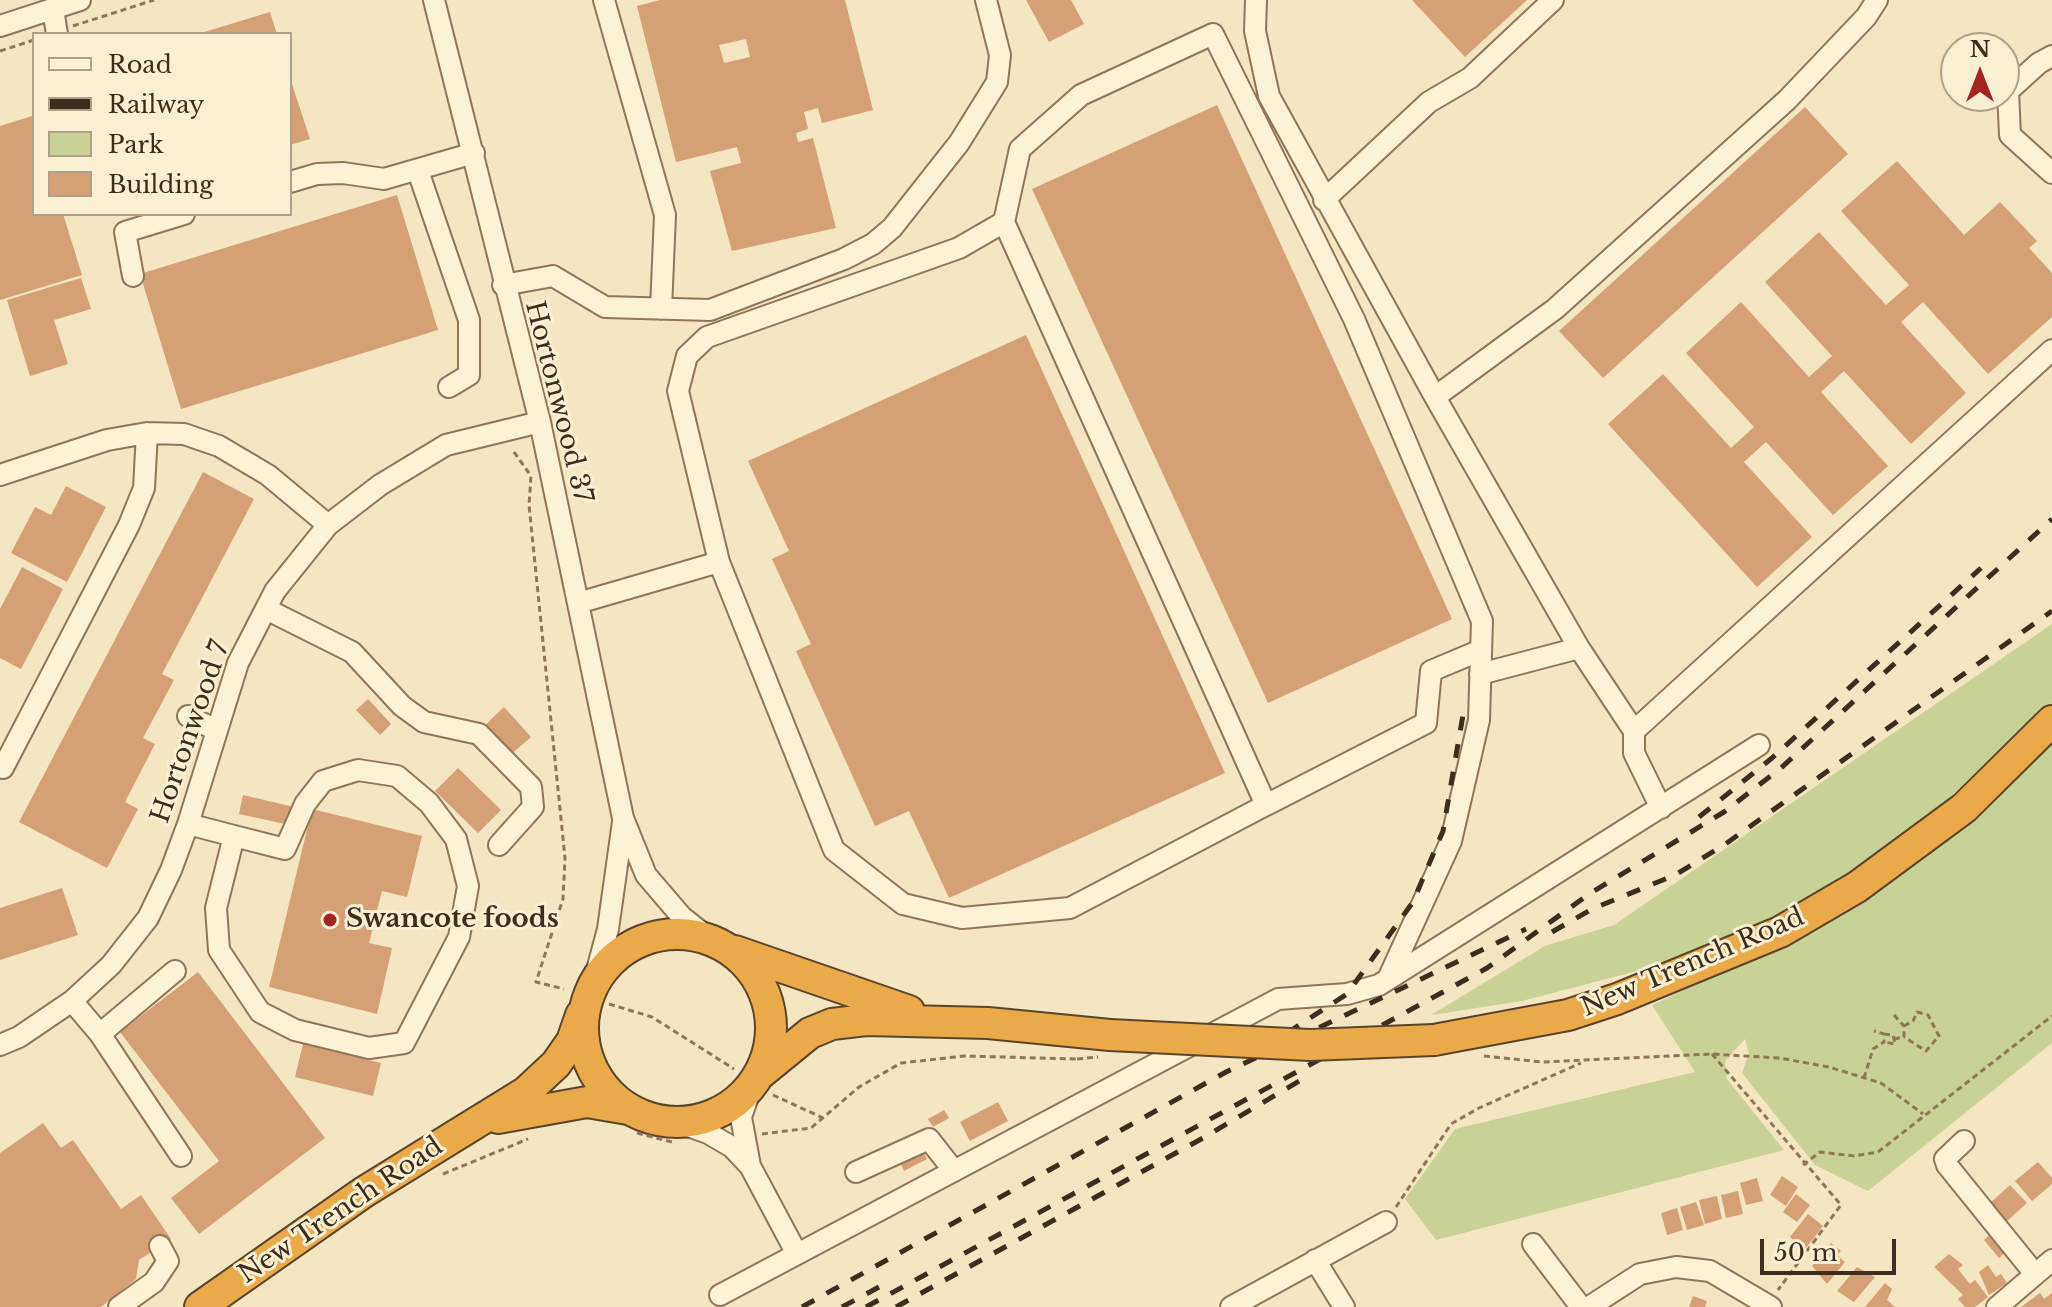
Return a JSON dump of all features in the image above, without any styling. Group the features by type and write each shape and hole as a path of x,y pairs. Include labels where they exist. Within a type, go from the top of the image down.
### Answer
{"highway":[{"name":"New Trench Road","path":"484,1120 587,1102 633,1121 655,1120 678,1133 715,1114 810,1033 832,1024 866,1020 934,1020 1110,1035 1310,1045 1434,1040 1568,1015 1617,999 1780,932 1857,887 1964,808 2052,721"},
{"name":"New Trench Road","path":"200,1307 364,1192 526,1092 556,1064 572,1041 588,994 618,954 637,942 682,933 934,1020"},
{"path":"718,944 743,960 759,981 771,1012 770,1049 754,1080"},
{"path":"588,994 583,1026 588,1059 610,1094 633,1121"}],"street":[{"path":"0,26 80,0"},
{"name":"Hortonwood 37","path":"434,0 474,153 503,285 540,422 623,818 646,875 682,917 718,944"},
{"path":"604,0 665,215 661,309"},
{"path":"503,285 553,276 605,307 710,310 774,287 873,244 892,228 959,143 997,82 1001,67 986,0"},
{"path":"1256,0 1255,31 1269,96 1324,200 1579,648 1634,731 1634,753 1661,808"},
{"path":"1324,200 1429,102 1470,78 1553,0"},
{"path":"1435,397 1555,309 1787,100 1866,17 1877,0"},
{"path":"53,9 57,32"},
{"path":"1266,805 1004,222 1020,149 1030,140 1081,95 1213,34 1354,319 1482,621 1479,720 1451,841 1388,979"},
{"path":"2052,56 2039,63 2008,91 2010,135 2052,173"},
{"path":"292,181 317,174 343,173 384,179 474,153"},
{"path":"418,171 469,320 469,375 449,387"},
{"path":"133,276 122,223 170,216"},
{"path":"1004,222 959,248 707,337 687,356 678,391 719,562 834,850 903,904 962,918 1070,908 1426,723 1431,671 1481,650"},
{"path":"1634,731 2052,350"},
{"name":"Hortonwood 7","path":"0,1045 19,1037 72,1001 111,965 148,918 188,824 214,729 238,663 275,591 328,525 380,485 446,445 540,422"},
{"path":"0,475 107,440 147,433 184,434 219,446 268,475 328,525"},
{"path":"3,768 129,525 144,488 147,433"},
{"path":"578,603 719,562"},
{"path":"266,609 352,652 402,706 424,722 479,734 489,744 531,787 533,807 499,845"},
{"path":"1480,674 1579,648"},
{"path":"188,716 214,729"},
{"path":"720,1295 1278,999 1347,994 1388,979 1759,745"},
{"path":"188,824 285,849 305,804 323,781 358,770 397,776 429,803 456,839 468,886 459,937 404,1043 369,1048 295,1030 260,1012 219,950 216,908 234,836"},
{"name":"Hortonwood 37","path":"588,994 608,929 623,818"},
{"path":"100,1034 175,971"},
{"path":"72,1001 100,1034 181,1156"},
{"path":"754,1080 741,1117 750,1166 797,1254"},
{"path":"678,1133 708,1133 732,1147 750,1166"},
{"path":"856,1172 929,1139 954,1171"},
{"path":"1964,1141 1945,1159 1947,1165 2035,1274"},
{"path":"1231,1307 1386,1222"},
{"path":"1533,1244 1581,1307"},
{"path":"119,1307 154,1282 168,1261 160,1246"},
{"path":"1315,1260 1344,1307"},
{"path":"1997,1307 2052,1260"},
{"path":"1589,1307 1640,1274 1676,1267 1710,1271 1769,1306"}],"path":[{"path":"60,32 154,0"},
{"path":"0,51 32,41"},
{"path":"514,452 531,476 529,505 565,858 563,899 536,982 588,994 652,1017 823,1118"},
{"path":"1894,1039 1913,1039 1926,1051 1939,1036 1928,1015 1917,1012 1913,1021 1904,1026"},
{"path":"1894,1015 1904,1026 1904,1037"},
{"path":"1803,1165 1820,1152 1854,1156 1878,1152 2052,1016"},
{"path":"1864,1078 1873,1049 1884,1042 1895,1044 1893,1035 1874,1031"},
{"path":"1884,1034 1884,1042"},
{"path":"1481,1056 1542,1062 1712,1054 1802,1061 1881,1083 1923,1114"},
{"path":"1712,1054 1803,1165 1841,1205 1769,1306"},
{"path":"744,1141 811,1128 859,1087 901,1063 964,1056 1077,1059"},
{"path":"1386,1222 1451,1124 1490,1103 1585,1061"},
{"path":"633,1121 678,1133"},
{"path":"439,1176 539,1135"}],"green space":[{"path":"2052,624 2052,703 1934,812 1864,867 1786,915 1652,967 1522,1001 1431,1015 1545,946 1614,925"},
{"path":"2052,744 2052,1043 1868,1191 1815,1165 1742,1073 1749,1053 1745,1039 1725,1061 1727,1079 1784,1150 1436,1240 1405,1199 1455,1129 1695,1072 1652,1005 1807,933 1889,884"}],"building":[{"path":"660,0 845,0 873,110 822,123 818,108 804,112 808,129 796,133 798,142 813,138 836,228 732,251 710,171 741,163 737,147 676,162 637,6","holes":["746,39 750,57 724,63 719,45"]},
{"path":"1026,0 1071,0 1084,24 1049,42"},
{"path":"1412,0 1527,0 1465,57"},
{"path":"270,12 276,32 204,32"},
{"path":"292,84 310,139 292,144"},
{"path":"1217,105 1452,619 1268,703 1032,189"},
{"path":"1805,107 1848,154 1603,378 1559,331"},
{"path":"32,116 32,216 64,216 82,275 0,300 0,126"},
{"path":"1897,161 1964,235 2000,202 2037,241 2029,248 2052,273 2052,317 1988,374 1923,302 1901,322 1966,393 1911,444 1844,371 1821,392 1888,466 1833,515 1766,442 1744,462 1812,537 1757,587 1608,424 1663,374 1731,448 1754,427 1686,353 1741,302 1809,377 1832,356 1765,282 1819,232 1886,305 1909,285 1841,211"},
{"path":"397,195 438,330 181,409 140,274"},
{"path":"81,278 91,309 54,320 68,364 30,376 7,300"},
{"path":"1026,335 1225,773 949,898 909,811 875,826 796,651 811,644 772,559 789,551 748,461"},
{"path":"203,472 254,499 162,674 174,680 143,738 155,744 125,802 138,809 107,868 19,822"},
{"path":"66,486 106,507 67,582 11,553 35,507 51,515"},
{"path":"22,567 63,589 21,669 0,658 0,609"},
{"path":"368,699 391,724 380,735 356,710"},
{"path":"504,707 531,737 509,756 483,727"},
{"path":"458,768 501,810 478,833 435,791"},
{"path":"243,795 294,807 290,825 239,814"},
{"name":"Swancote foods","path":"312,809 422,836 407,897 382,891 369,943 392,948 377,1014 269,987"},
{"path":"62,888 78,935 0,960 0,908"},
{"path":"198,972 325,1138 199,1234 171,1198 219,1161 120,1032"},
{"path":"303,1044 381,1063 373,1096 295,1077"},
{"path":"998,1102 1008,1121 970,1141 960,1122"},
{"path":"944,1110 949,1118 933,1127 928,1119"},
{"path":"43,1123 61,1148 73,1140 121,1209 141,1195 171,1239 139,1260 136,1279 101,1307 0,1307 0,1153"},
{"path":"923,1150 927,1159 904,1171 900,1162"},
{"path":"2038,1162 2052,1178 2052,1184 2032,1201 2015,1181"},
{"path":"1782,1176 1798,1187 1786,1206 1770,1195"},
{"path":"1757,1178 1763,1201 1746,1205 1740,1183"},
{"path":"2010,1185 2027,1203 2006,1222 1989,1204"},
{"path":"1738,1191 1743,1214 1726,1218 1721,1195"},
{"path":"1796,1194 1810,1205 1797,1222 1783,1212"},
{"path":"1717,1196 1722,1219 1705,1224 1699,1200"},
{"path":"1696,1202 1704,1225 1687,1230 1680,1207"},
{"path":"1677,1208 1683,1230 1667,1235 1661,1213"},
{"path":"1808,1214 1823,1226 1805,1249 1790,1237"},
{"path":"1995,1230 2010,1248 1999,1258 1984,1240"},
{"path":"1831,1243 1841,1251 1837,1255 1845,1262 1827,1284 1812,1266"},
{"path":"1949,1254 1963,1265 1958,1269 1970,1284 1975,1280 1988,1297 1975,1307 1965,1307 1958,1299 1963,1295 1934,1267"},
{"path":"1988,1265 1996,1277 2001,1274 2007,1283 1989,1295 1979,1272"},
{"path":"1857,1267 1875,1277 1854,1302 1837,1291"},
{"path":"1885,1283 1892,1289 1887,1300 1895,1307 1865,1307"},
{"path":"2040,1293 2044,1299 2052,1293 2052,1307 2021,1307"},
{"path":"1693,1296 1707,1301 1705,1307 1689,1307"}],"railway":[{"path":"866,1307 1487,968 1589,894 1724,812 1781,768 2052,519"},
{"path":"1699,817 1772,758 1981,568"},
{"path":"1552,932 1592,909 1675,875 1724,845 2052,611"},
{"path":"1287,1033 1347,994 1413,902 1443,831 1463,715"},
{"path":"802,1307 1226,1072 1526,929"},
{"path":"896,1307 1203,1138 1301,1080"},
{"path":"842,1307 879,1287"}],"place":[{"name":"Swancote foods","path":"330,920"}]}
